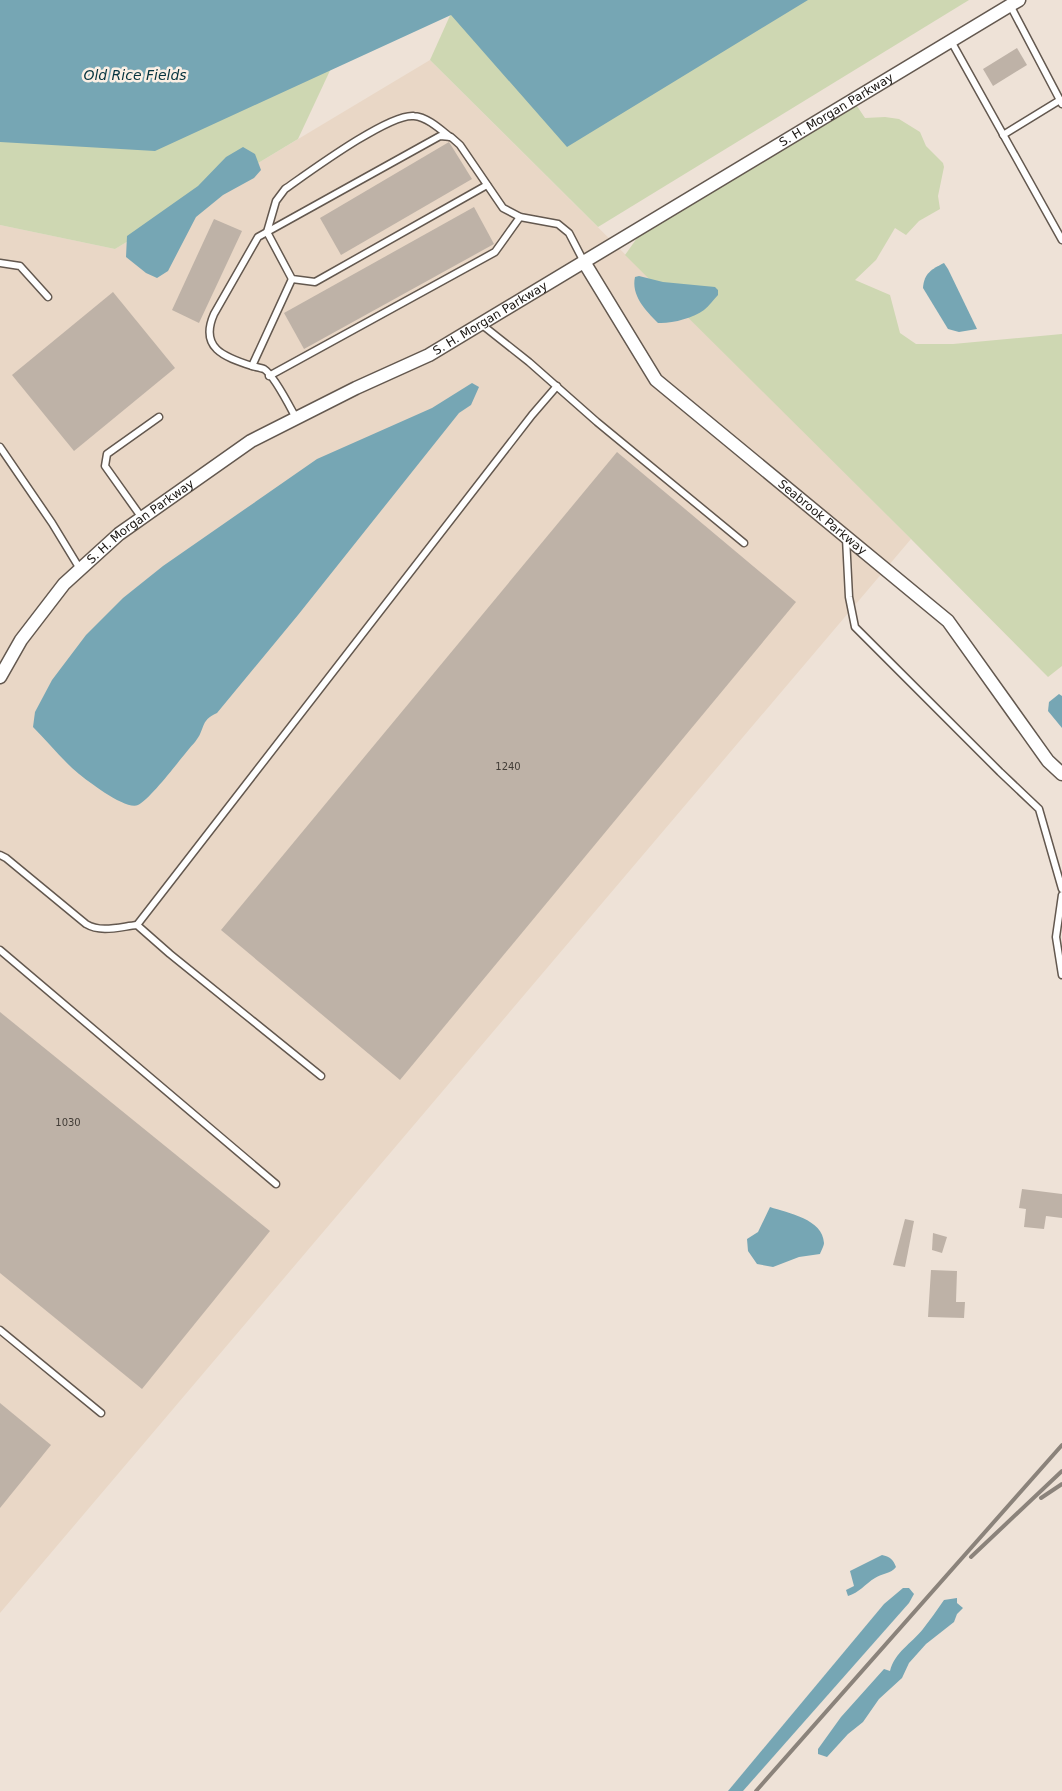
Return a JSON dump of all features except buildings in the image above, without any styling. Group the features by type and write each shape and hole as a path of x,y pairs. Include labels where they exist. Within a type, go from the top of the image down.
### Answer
{"street":[{"name":"S. H. Morgan Parkway","path":"0,677 21,640 64,584 119,534 251,441 356,388 429,355 1014,3"},
{"name":"Seabrook Parkway","path":"584,262 656,380 948,621 1048,761 1062,774"}],"lane":[{"path":"1004,135 1061,102 1014,3"},
{"path":"951,41 1062,240"},
{"path":"292,279 267,232 276,201 285,189 360,138 399,118 414,116 430,122 460,144 503,208 520,217 558,224 569,233 584,262"},
{"path":"296,418 282,393 264,370 223,355 210,341 208,327 214,314 258,237 440,136 450,137"},
{"path":"292,279 315,282 487,185"},
{"path":"269,376 494,252 520,217"},
{"path":"0,263 20,266 48,297"},
{"path":"252,366 292,279"},
{"path":"481,324 744,542"},
{"path":"0,855 93,928 137,925 532,415 557,386"},
{"path":"142,518 105,466 105,461 108,454 159,417"},
{"path":"0,447 52,523 80,569"},
{"path":"846,537 849,597 855,627 1039,809 1062,889"},
{"path":"1062,895 1056,937 1062,975"},
{"path":"137,925 321,1076"},
{"path":"0,950 276,1184"},
{"path":"0,1330 100,1413"}],"shaded area":[{"path":"430,60 911,539 0,1613 0,225 115,249"}],"green space":[{"path":"0,0 363,0 298,139 115,249 0,225"},
{"path":"457,0 969,0 598,227 430,60"},
{"path":"853,100 865,118 885,117 899,119 920,132 926,146 943,163 944,167 938,196 940,209 919,221 906,235 895,228 876,260 855,280 890,295 900,333 916,344 953,344 1062,334 1062,666 1048,677 625,255 647,224"}],"water":[{"name":"Old Rice Fields","path":"0,0 808,0 567,147 451,15 155,151 0,142"},
{"path":"243,147 255,154 261,170 254,178 223,195 196,217 168,271 157,278 146,273 126,257 127,236 198,186 226,157"},
{"path":"944,263 977,329 959,332 948,329 923,288 929,272"},
{"path":"639,276 663,282 715,287 718,290 718,295 704,310 694,316 658,323 637,296 634,284 635,277"},
{"path":"472,383 479,387 471,405 459,413 298,615 217,713 205,722 195,742 144,801 133,806 117,800 99,789 73,769 33,727 35,712 52,680 86,635 123,598 163,566 317,459 432,408"},
{"path":"1059,694 1062,696 1062,728 1048,711 1049,702"},
{"path":"770,1207 803,1218 818,1228 824,1243 820,1254 799,1257 773,1267 757,1264 748,1251 747,1239 758,1232"},
{"path":"882,1555 891,1559 896,1567 848,1596 846,1590 854,1586 850,1571"},
{"path":"903,1588 909,1588 914,1594 909,1603 743,1791 728,1791 884,1604"},
{"path":"957,1598 957,1603 963,1608 957,1614 954,1622 926,1644 909,1663 902,1678 879,1699 863,1722 848,1734 827,1757 818,1754 818,1749 841,1717 884,1669 890,1671 899,1653 923,1629 944,1600"}],"railway":[{"path":"756,1791 1062,1445"},
{"path":"971,1557 1062,1471"},
{"path":"1041,1498 1062,1484"}]}
